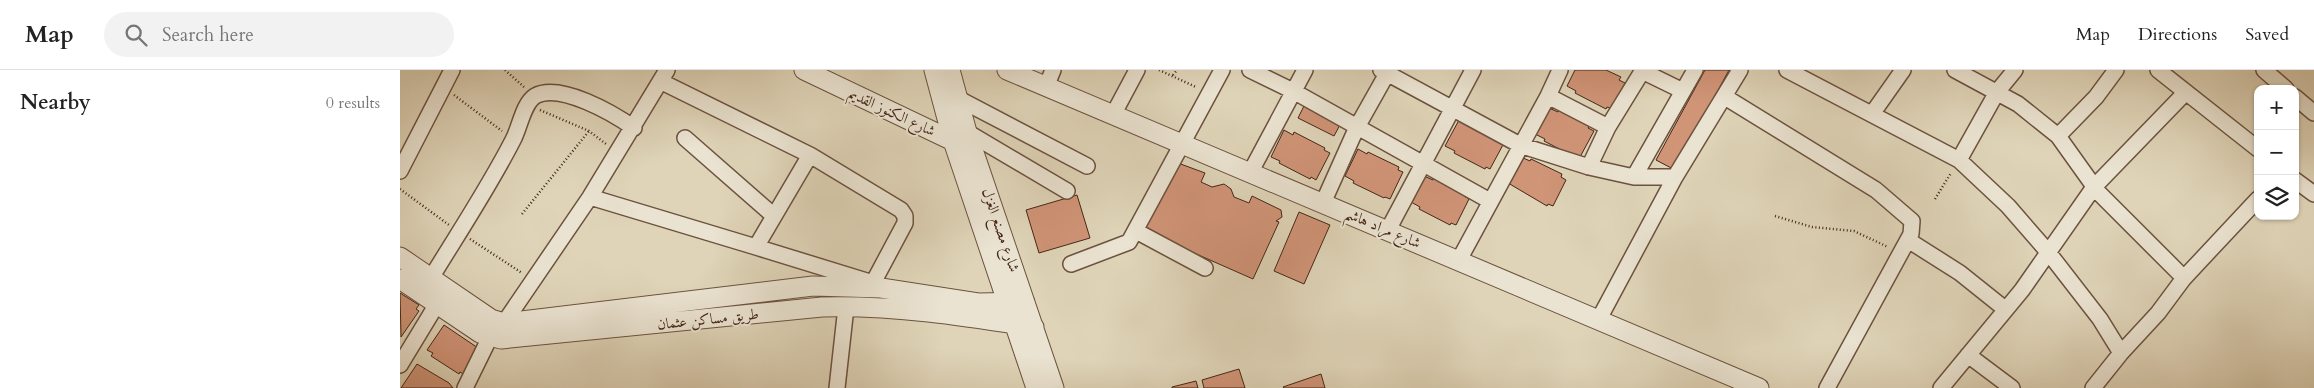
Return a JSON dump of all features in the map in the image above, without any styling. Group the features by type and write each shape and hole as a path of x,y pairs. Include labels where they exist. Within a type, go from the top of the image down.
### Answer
{"street":[{"path":"400,171 452,70"},
{"name":"شارع الكنوز القديم","path":"804,70 960,136"},
{"name":"شارع مصنع الغزل","path":"934,70 960,136 1016,303 1034,328 1054,388"},
{"name":"شارع مصنع الغزل","path":"950,70 957,98 960,136"},
{"name":"شارع مراد هاشم","path":"1007,70 1050,78 1113,115 1599,319 1758,388"},
{"path":"1113,115 1137,70"},
{"path":"1071,264 1129,242 1222,70"},
{"path":"1250,70 1293,91 1490,201"},
{"path":"1250,173 1305,70"},
{"path":"1388,230 1450,109 1473,70"},
{"path":"1459,260 1548,96 1560,70"},
{"path":"1588,167 1608,127 1642,70 1683,91"},
{"path":"1634,177 1695,70"},
{"path":"1599,319 1675,177 1740,70"},
{"path":"1787,70 1959,160 2008,206 2048,252 2100,319 2121,353"},
{"path":"1872,114 1903,70"},
{"path":"1958,70 2031,113 2058,136 2094,187 2184,278"},
{"path":"1959,160 1997,92 2015,70"},
{"path":"2058,136 2096,97 2116,70"},
{"path":"2158,70 2254,146"},
{"path":"2264,70 2281,85"},
{"path":"1323,203 1357,127 1386,71 1450,109 1520,145 1588,167 1634,177 1675,177"},
{"path":"400,257 491,319 504,323 590,197 665,76 810,155 901,210 905,216 905,223 872,285 756,247 590,197"},
{"path":"430,278 514,139 531,101 549,92 587,102 607,110 634,128"},
{"path":"1941,388 2022,290 2094,187 2186,92"},
{"path":"1548,96 1608,127"},
{"path":"1725,97 1876,190 1912,221 1911,234 1827,388"},
{"path":"957,98 1087,166"},
{"path":"2299,100 2314,113"},
{"path":"960,136 1068,191"},
{"path":"685,138 774,216"},
{"path":"756,247 810,155"},
{"path":"2299,183 2314,194"},
{"path":"2093,388 2121,353 2158,313 2184,278 2254,203"},
{"path":"1136,231 1205,268"},
{"path":"1904,247 1960,273 2005,309"},
{"name":"طريق مساكن عثمان","path":"400,279 480,333 490,337 512,340 822,307 978,311 1016,303"},
{"name":"طريق مساكن عثمان","path":"504,323 790,288 872,285 978,311 1014,324 1034,328"},
{"name":"شارع مصنع الغزل","path":"1016,303 1014,324 1036,388"},
{"path":"401,362 437,304"},
{"path":"837,388 846,307"},
{"path":"465,388 490,337"},
{"path":"1968,355 2012,388"}],"path":[{"path":"505,70 531,101 589,131 617,153"},
{"path":"1159,70 1174,75 1209,94"},
{"path":"1174,75 1176,70"},
{"path":"442,87 514,139"},
{"path":"522,214 589,131"},
{"path":"1935,199 1950,176"},
{"path":"400,189 459,232 533,280"},
{"path":"1774,216 1812,227 1854,231 1904,247"}],"building":[{"path":"1575,70 1606,70 1621,77 1619,80 1625,83 1612,109 1607,107 1606,109 1575,93 1576,91 1567,86"},
{"path":"1705,70 1729,70 1675,170 1656,160"},
{"path":"1305,104 1341,123 1334,136 1298,118"},
{"path":"1549,108 1558,112 1559,110 1590,125 1588,128 1594,131 1580,157 1576,155 1575,157 1544,141 1545,139 1535,134"},
{"path":"1459,120 1504,143 1490,169 1486,167 1485,169 1454,153 1455,151 1445,146"},
{"path":"1284,130 1293,135 1294,132 1325,148 1324,150 1330,153 1316,180 1311,177 1310,179 1271,157"},
{"path":"1358,149 1399,167 1398,170 1403,172 1390,199 1353,183 1354,181 1345,176"},
{"path":"1521,157 1530,161 1531,159 1562,174 1561,177 1566,180 1553,206 1548,204 1547,206 1508,183"},
{"path":"1178,163 1205,173 1201,182 1212,187 1224,184 1231,189 1234,197 1249,203 1252,196 1281,210 1282,217 1276,221 1279,222 1253,279 1142,230"},
{"path":"1424,176 1433,180 1434,178 1465,194 1464,196 1469,199 1456,225 1451,223 1450,225 1419,209 1420,207 1411,202"},
{"path":"1077,195 1090,238 1039,253 1026,210"},
{"path":"1299,212 1330,225 1304,284 1274,271"},
{"path":"400,293 419,305 416,309 419,311 401,337"},
{"path":"444,325 481,350 465,375 460,372 459,374 431,356 433,353 427,350"},
{"path":"417,364 449,383 453,388 401,388"},
{"path":"1239,369 1245,388 1204,388 1202,380"},
{"path":"1321,374 1325,388 1283,387"},
{"path":"1196,381 1198,388 1172,388 1172,387"}]}
